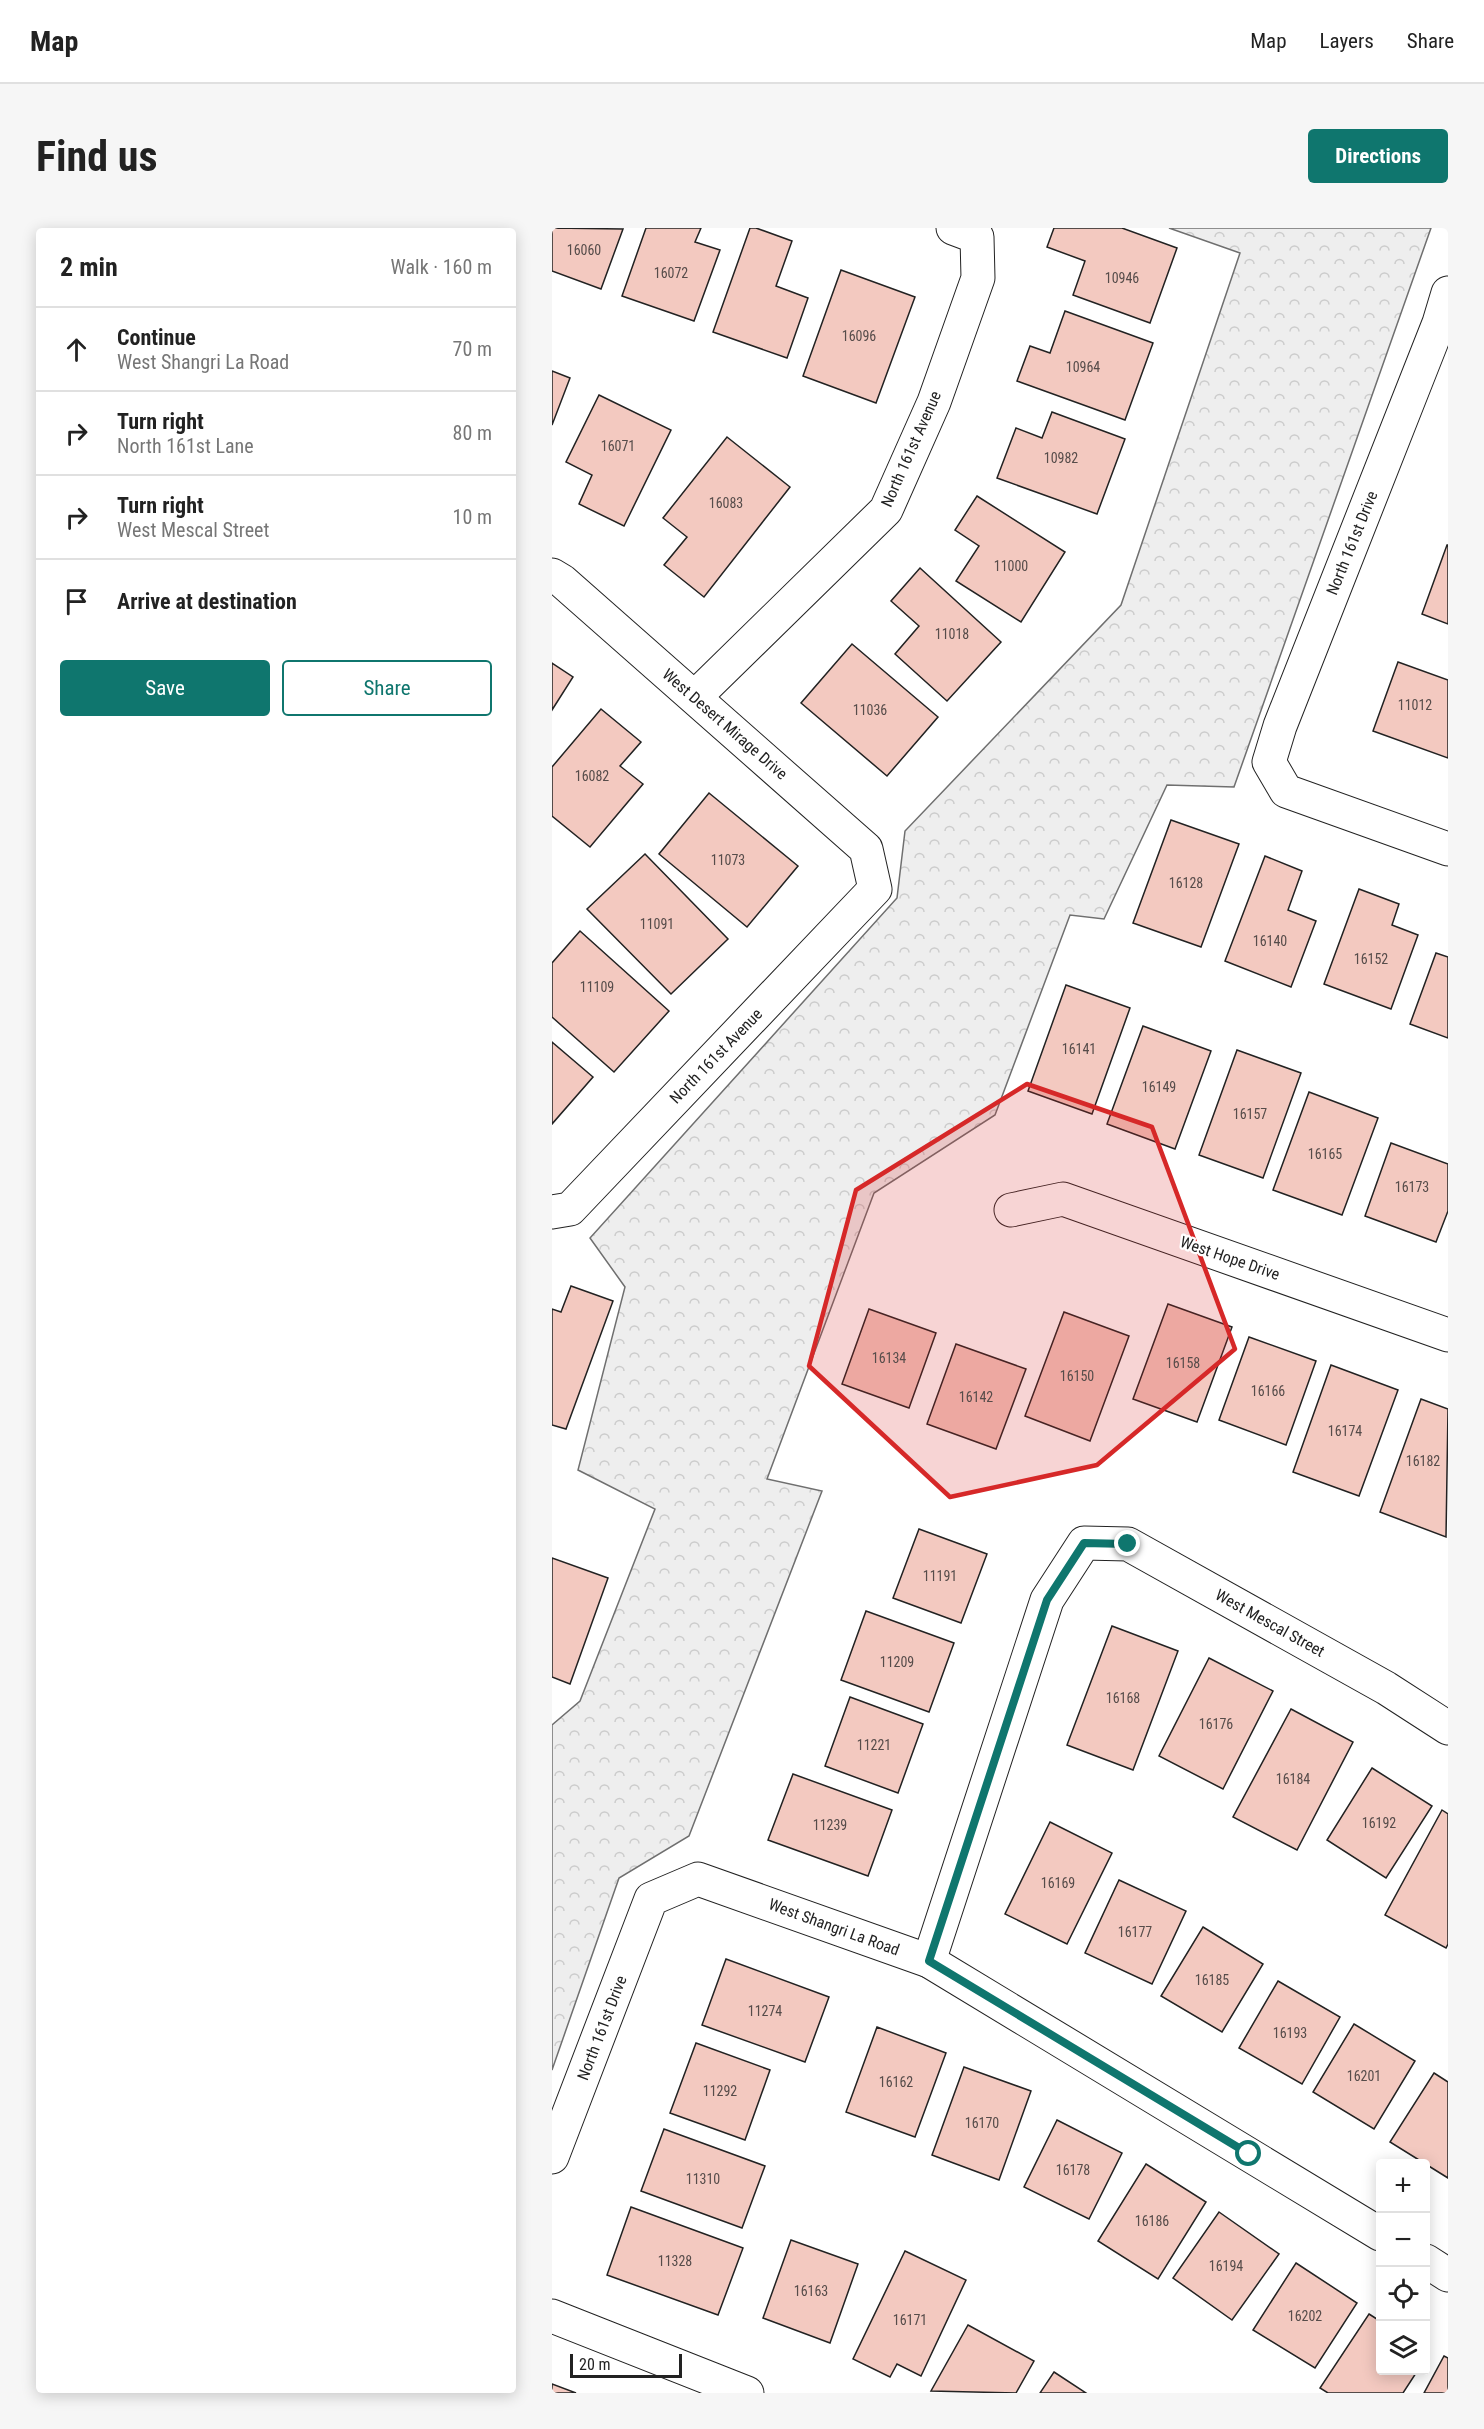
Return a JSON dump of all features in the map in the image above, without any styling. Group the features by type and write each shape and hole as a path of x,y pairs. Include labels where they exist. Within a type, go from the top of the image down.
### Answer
{"street":[{"name":"North 161st Avenue","path":"695,697 886,510 934,402 978,278 965,233"},
{"name":"North 161st Drive","path":"1448,293 1439,349 1280,726 1269,762 1286,791 1448,849"},
{"name":"West Desert Mirage Drive","path":"552,575 562,581 695,697 866,849 875,889"},
{"name":"North 161st Avenue","path":"552,1212 570,1209 875,889"},
{"name":"West Hope Drive","path":"1011,1210 1063,1199 1448,1335"},
{"name":"West Mescal Street","path":"929,1961 1047,1600 1084,1543 1128,1544 1376,1683 1448,1728"},
{"name":"West Shangri La Road","path":"651,1899 698,1879 929,1961 1376,2232"},
{"name":"North 161st Drive","path":"552,2157 651,1899"},
{"path":"1430,2264 1448,2275"},
{"path":"552,2316 728,2390"}],"highlighted area":[{"path":"1027,1084 1152,1127 1235,1349 1097,1465 950,1497 809,1366 856,1190"}],"green space":[{"path":"1169,228 1431,228 1234,787 1167,785 1104,919 1070,915 995,1115 874,1193 767,1479 822,1491 689,1836 619,1878 552,2070 552,1725 580,1701 655,1509 578,1470 625,1287 590,1238 897,898 905,831 1121,605 1240,253"}],"building":[{"path":"552,228 623,229 601,289 552,271"},
{"path":"646,228 701,228 695,242 720,250 694,321 622,296"},
{"path":"750,228 792,241 776,286 808,298 787,358 713,332"},
{"path":"1054,228 1122,228 1177,248 1150,323 1073,295 1085,261 1047,247"},
{"path":"841,270 915,297 876,403 803,376"},
{"path":"1065,311 1153,343 1125,420 1017,381 1030,346 1050,353"},
{"path":"552,371 570,378 552,425"},
{"path":"599,395 671,430 624,526 579,504 592,475 566,462"},
{"path":"1052,412 1125,439 1097,514 997,478 1016,428 1042,438"},
{"path":"727,437 790,487 704,597 664,565 687,537 663,518"},
{"path":"977,496 1065,552 1021,622 956,581 979,546 955,530"},
{"path":"1448,545 1448,624 1422,614"},
{"path":"920,568 1001,642 947,701 895,654 919,626 891,601"},
{"path":"852,644 938,717 887,776 801,703"},
{"path":"1398,662 1448,680 1448,758 1373,731"},
{"path":"552,663 573,677 552,710"},
{"path":"601,709 641,742 620,766 643,784 590,847 552,816 552,767"},
{"path":"709,793 798,866 747,927 659,854"},
{"path":"1171,820 1239,844 1201,947 1133,923"},
{"path":"645,854 728,939 671,994 587,909"},
{"path":"1265,856 1302,871 1288,910 1316,921 1291,987 1225,961"},
{"path":"1359,889 1399,904 1392,925 1418,935 1391,1009 1324,984"},
{"path":"580,931 669,1011 614,1072 552,1017 552,963"},
{"path":"1436,953 1448,957 1448,1038 1410,1024"},
{"path":"1066,985 1130,1008 1092,1114 1028,1091"},
{"path":"1143,1026 1211,1051 1175,1149 1107,1124"},
{"path":"552,1042 593,1077 552,1124"},
{"path":"1237,1050 1301,1073 1263,1178 1199,1155"},
{"path":"1309,1092 1378,1118 1342,1215 1273,1190"},
{"path":"1391,1143 1448,1164 1448,1211 1436,1242 1365,1216"},
{"path":"571,1286 613,1301 566,1429 552,1425 552,1309 561,1312"},
{"path":"1168,1304 1232,1327 1197,1422 1133,1399"},
{"path":"869,1309 936,1333 909,1408 842,1384"},
{"path":"1064,1312 1129,1336 1090,1441 1025,1416"},
{"path":"1249,1337 1316,1361 1286,1445 1219,1420"},
{"path":"956,1344 1026,1369 996,1449 927,1424"},
{"path":"1331,1365 1398,1390 1359,1496 1293,1472"},
{"path":"1421,1399 1448,1409 1446,1537 1380,1512"},
{"path":"919,1529 987,1554 961,1623 893,1598"},
{"path":"552,1558 608,1578 570,1684 552,1677"},
{"path":"866,1611 954,1643 929,1712 841,1680"},
{"path":"1112,1626 1178,1651 1133,1770 1067,1745"},
{"path":"1209,1658 1273,1691 1223,1789 1159,1756"},
{"path":"850,1697 923,1724 898,1793 825,1766"},
{"path":"1291,1709 1353,1742 1297,1850 1233,1817"},
{"path":"1372,1768 1432,1806 1386,1878 1327,1840"},
{"path":"793,1774 892,1810 868,1876 768,1840"},
{"path":"1442,1810 1448,1814 1448,1944 1446,1948 1385,1915"},
{"path":"1050,1822 1112,1853 1067,1944 1005,1914"},
{"path":"1119,1880 1186,1911 1152,1984 1085,1953"},
{"path":"1203,1927 1263,1964 1222,2032 1161,1996"},
{"path":"726,1959 829,1997 805,2062 702,2025"},
{"path":"1278,1981 1340,2017 1302,2084 1239,2048"},
{"path":"1354,2024 1415,2061 1374,2129 1313,2092"},
{"path":"877,2027 946,2053 915,2137 846,2112"},
{"path":"696,2043 770,2070 745,2140 670,2113"},
{"path":"964,2067 1031,2091 999,2180 932,2155"},
{"path":"1434,2073 1448,2082 1448,2178 1430,2167 1430,2159 1417,2159 1390,2142"},
{"path":"1057,2120 1122,2153 1089,2219 1024,2187"},
{"path":"664,2129 765,2166 742,2228 641,2191"},
{"path":"1146,2164 1206,2202 1158,2279 1098,2241"},
{"path":"631,2207 743,2248 718,2315 607,2275"},
{"path":"1219,2212 1279,2254 1232,2320 1173,2278"},
{"path":"791,2240 858,2264 830,2343 763,2318"},
{"path":"905,2251 966,2280 921,2376 897,2364 890,2377 853,2359"},
{"path":"1296,2263 1357,2303 1315,2368 1253,2330"},
{"path":"1369,2314 1376,2318 1376,2375 1415,2375 1403,2393 1328,2393 1320,2388"},
{"path":"968,2325 1034,2361 1016,2393 931,2391"},
{"path":"1444,2356 1448,2358 1448,2393 1424,2393"},
{"path":"1054,2372 1086,2393 1040,2393"},
{"path":"552,2384 576,2393 552,2393"}],"route":[{"path":"1128,1544 1084,1543 1047,1600 929,1961 1249,2154"}]}
